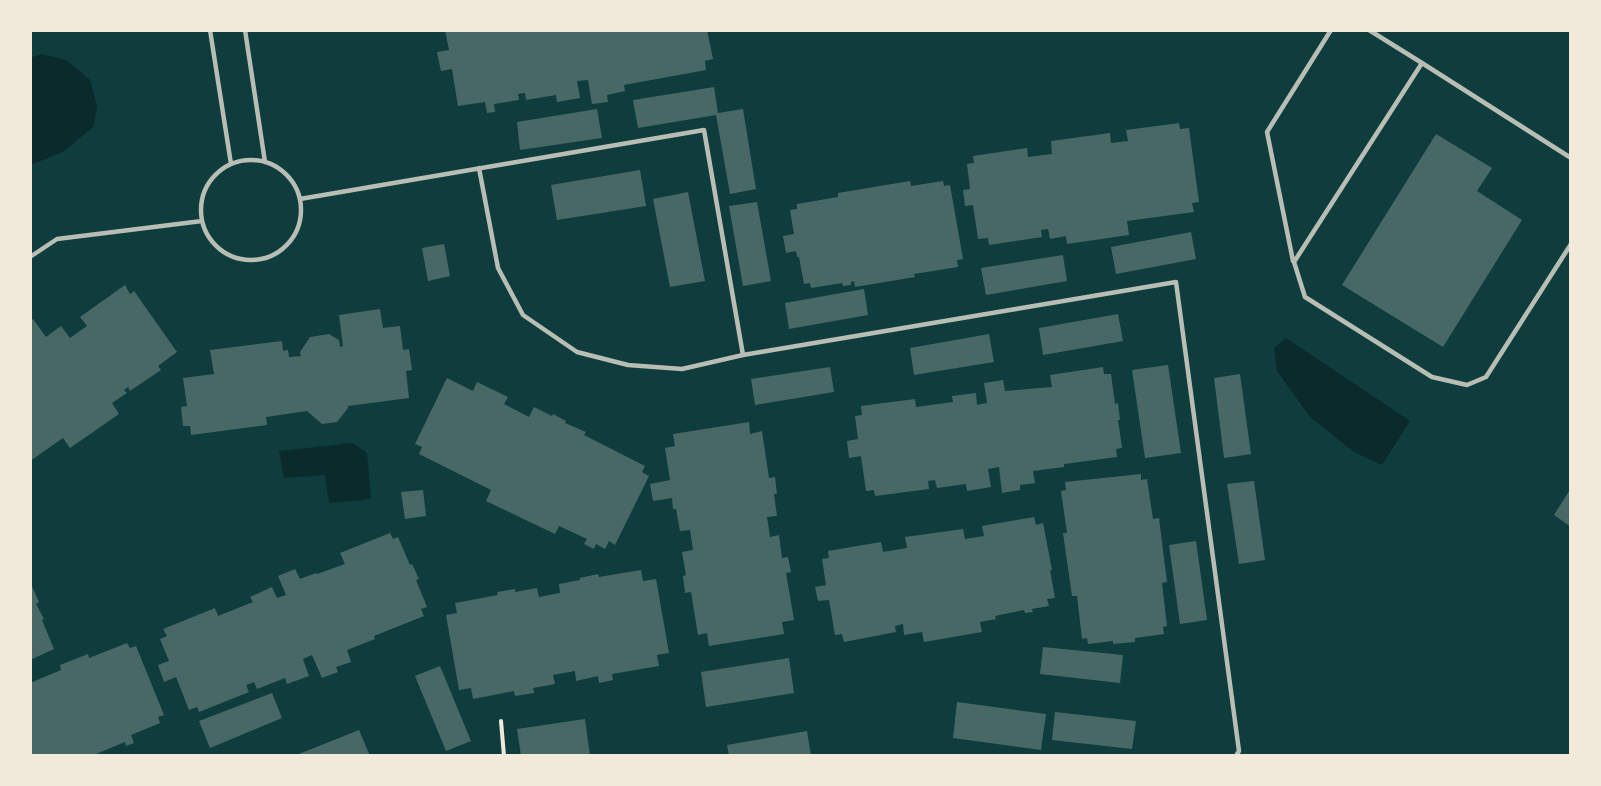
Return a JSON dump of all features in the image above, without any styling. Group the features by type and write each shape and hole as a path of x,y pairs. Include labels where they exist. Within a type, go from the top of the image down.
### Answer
{"lane":[{"path":"210,30 231,164"},
{"path":"245,30 266,162"},
{"path":"1331,30 1267,132 1294,262 1305,297 1432,377 1467,384 1486,377 1571,244"},
{"path":"1369,30 1571,158"},
{"path":"1294,262 1422,63"},
{"path":"300,199 704,130 743,355"},
{"path":"248,160 266,162 281,170 293,183 300,199 300,216 296,233 285,246 270,256 253,260 236,257 221,249 209,237 202,221 201,203 206,187 216,173 231,164 248,160"},
{"path":"479,168 498,268 523,315 577,352 628,365 682,369 743,355 1176,282 1239,751 1236,756"},
{"path":"30,257 57,239 202,221"}],"path":[{"path":"501,721 504,756"}],"water":[{"path":"41,54 66,60 90,80 97,106 94,126 63,152 30,165 30,58"},
{"path":"1286,338 1410,421 1382,465 1354,452 1310,417 1277,371 1274,348"},
{"path":"353,443 367,453 371,499 329,503 325,475 284,478 279,451"}],"building":[{"path":"445,30 707,30 713,59 705,61 706,70 624,85 625,91 607,95 608,102 592,104 588,80 577,81 580,98 557,102 556,95 526,100 525,93 518,94 519,100 494,104 495,112 487,113 485,102 458,106 452,69 441,71 437,52 449,50"},
{"path":"714,87 718,113 743,109 756,189 730,194 716,115 638,128 633,100"},
{"path":"597,109 602,138 520,150 517,122"},
{"path":"1179,123 1180,129 1189,128 1199,202 1192,203 1194,212 1127,221 1129,235 1067,244 1066,236 1050,239 1048,229 1041,230 1042,237 989,245 988,238 978,239 973,205 965,206 963,190 970,189 967,164 974,163 973,156 1027,148 1028,157 1052,154 1051,141 1110,133 1111,143 1128,141 1126,130"},
{"path":"1436,134 1492,168 1477,191 1522,220 1443,347 1342,285"},
{"path":"640,170 646,206 557,220 551,185"},
{"path":"910,181 911,186 943,181 944,186 950,185 963,259 957,260 958,267 855,287 854,281 851,285 843,286 842,283 811,288 810,283 804,284 796,251 786,253 783,236 794,234 790,210 797,209 797,204 838,197 838,193"},
{"path":"688,192 705,281 670,287 653,199"},
{"path":"757,202 771,281 743,286 729,206"},
{"path":"1191,232 1196,259 1116,274 1111,247"},
{"path":"444,244 450,276 428,281 422,248"},
{"path":"1063,255 1067,281 986,295 981,268"},
{"path":"125,285 130,294 134,291 177,352 158,366 161,370 130,391 128,387 124,390 127,393 112,403 119,414 70,448 63,438 30,461 30,321 33,319 46,337 61,326 70,338 87,326 80,317"},
{"path":"864,289 868,315 789,329 785,303"},
{"path":"380,309 383,328 400,326 403,350 409,349 412,370 406,371 409,398 348,406 337,422 322,424 307,411 266,417 267,425 191,435 190,426 183,426 181,407 187,406 183,378 214,374 210,350 282,341 283,351 288,350 289,357 301,356 300,352 310,337 329,334 339,340 340,347 343,346 339,315"},
{"path":"1118,314 1123,341 1043,355 1039,328"},
{"path":"989,334 994,362 914,375 910,348"},
{"path":"1168,365 1181,453 1145,458 1132,370"},
{"path":"830,367 834,392 755,405 751,379"},
{"path":"1103,367 1104,374 1111,374 1115,404 1118,403 1122,448 1116,449 1117,457 1064,464 1064,467 1033,471 1035,483 1020,485 1020,490 1002,493 999,467 988,469 991,487 967,491 966,484 937,488 935,480 928,481 929,489 875,496 874,490 866,491 861,456 849,458 847,441 858,439 855,416 862,415 861,406 915,399 916,407 953,402 952,396 976,393 977,405 987,403 984,383 1003,380 1005,391 1052,387 1050,375"},
{"path":"1240,374 1251,454 1224,458 1214,378"},
{"path":"447,378 473,391 477,382 508,397 504,404 529,417 534,407 552,416 553,414 566,421 565,423 586,432 584,435 645,466 642,472 649,476 615,545 609,541 605,549 596,544 594,549 584,544 587,539 559,526 555,534 486,501 491,490 419,454 422,447 415,444"},
{"path":"749,422 750,434 762,431 769,478 775,477 777,494 774,494 777,516 767,517 770,537 779,535 782,558 788,557 791,572 786,573 794,620 782,622 784,634 709,646 707,633 698,635 691,592 685,593 683,576 686,575 682,552 693,550 690,530 680,531 672,498 653,501 650,484 670,480 665,448 675,446 673,434"},
{"path":"1141,474 1141,480 1147,479 1153,519 1159,518 1167,582 1162,583 1167,626 1163,627 1164,634 1135,638 1135,642 1113,644 1113,641 1088,644 1087,638 1082,639 1077,596 1072,596 1063,533 1067,533 1061,491 1066,490 1065,482"},
{"path":"1254,481 1265,560 1239,564 1227,484"},
{"path":"1571,488 1571,527 1554,515"},
{"path":"423,490 426,516 405,519 401,492"},
{"path":"1034,517 1036,525 1043,523 1052,570 1050,570 1055,598 1047,599 1049,606 1032,609 1033,612 1025,613 1024,610 995,616 996,619 980,622 982,632 924,642 922,632 904,635 903,624 895,626 896,632 844,642 842,634 835,635 829,600 818,601 815,587 826,585 822,559 829,558 828,551 881,542 883,552 907,548 905,537 963,529 965,539 984,536 982,526"},
{"path":"390,533 393,539 398,537 419,579 416,580 427,607 421,609 424,616 374,636 375,639 347,650 351,662 336,667 338,672 322,678 312,655 303,659 309,676 287,684 285,678 257,689 254,682 246,685 249,692 199,712 197,707 189,710 176,677 164,682 158,665 169,661 160,639 167,636 163,629 215,608 218,616 253,602 250,597 272,587 277,598 286,595 278,576 295,569 300,579 345,564 340,553"},
{"path":"1196,541 1207,620 1180,624 1169,545"},
{"path":"641,570 643,581 656,579 669,653 657,655 659,666 612,674 613,680 599,683 598,676 576,681 575,671 553,675 555,684 533,688 534,693 515,696 514,691 473,699 471,688 459,690 446,615 457,613 455,603 498,595 497,592 515,589 515,592 537,588 539,597 560,593 559,584 580,580 580,578"},
{"path":"30,582 54,649 30,660"},
{"path":"127,643 130,648 136,646 164,715 158,717 160,723 131,735 134,743 126,746 125,742 96,754 96,756 30,756 30,683 61,670 60,665 88,654 89,658"},
{"path":"1043,647 1123,655 1120,683 1040,674"},
{"path":"789,658 794,693 706,707 701,672"},
{"path":"440,666 471,741 446,751 415,676"},
{"path":"272,693 282,718 210,748 199,721"},
{"path":"957,702 1046,714 1041,750 953,738"},
{"path":"1055,712 1136,721 1132,749 1052,740"},
{"path":"585,719 590,756 521,756 517,729"},
{"path":"359,730 370,756 294,756"},
{"path":"807,731 811,756 729,756 727,745"}]}
